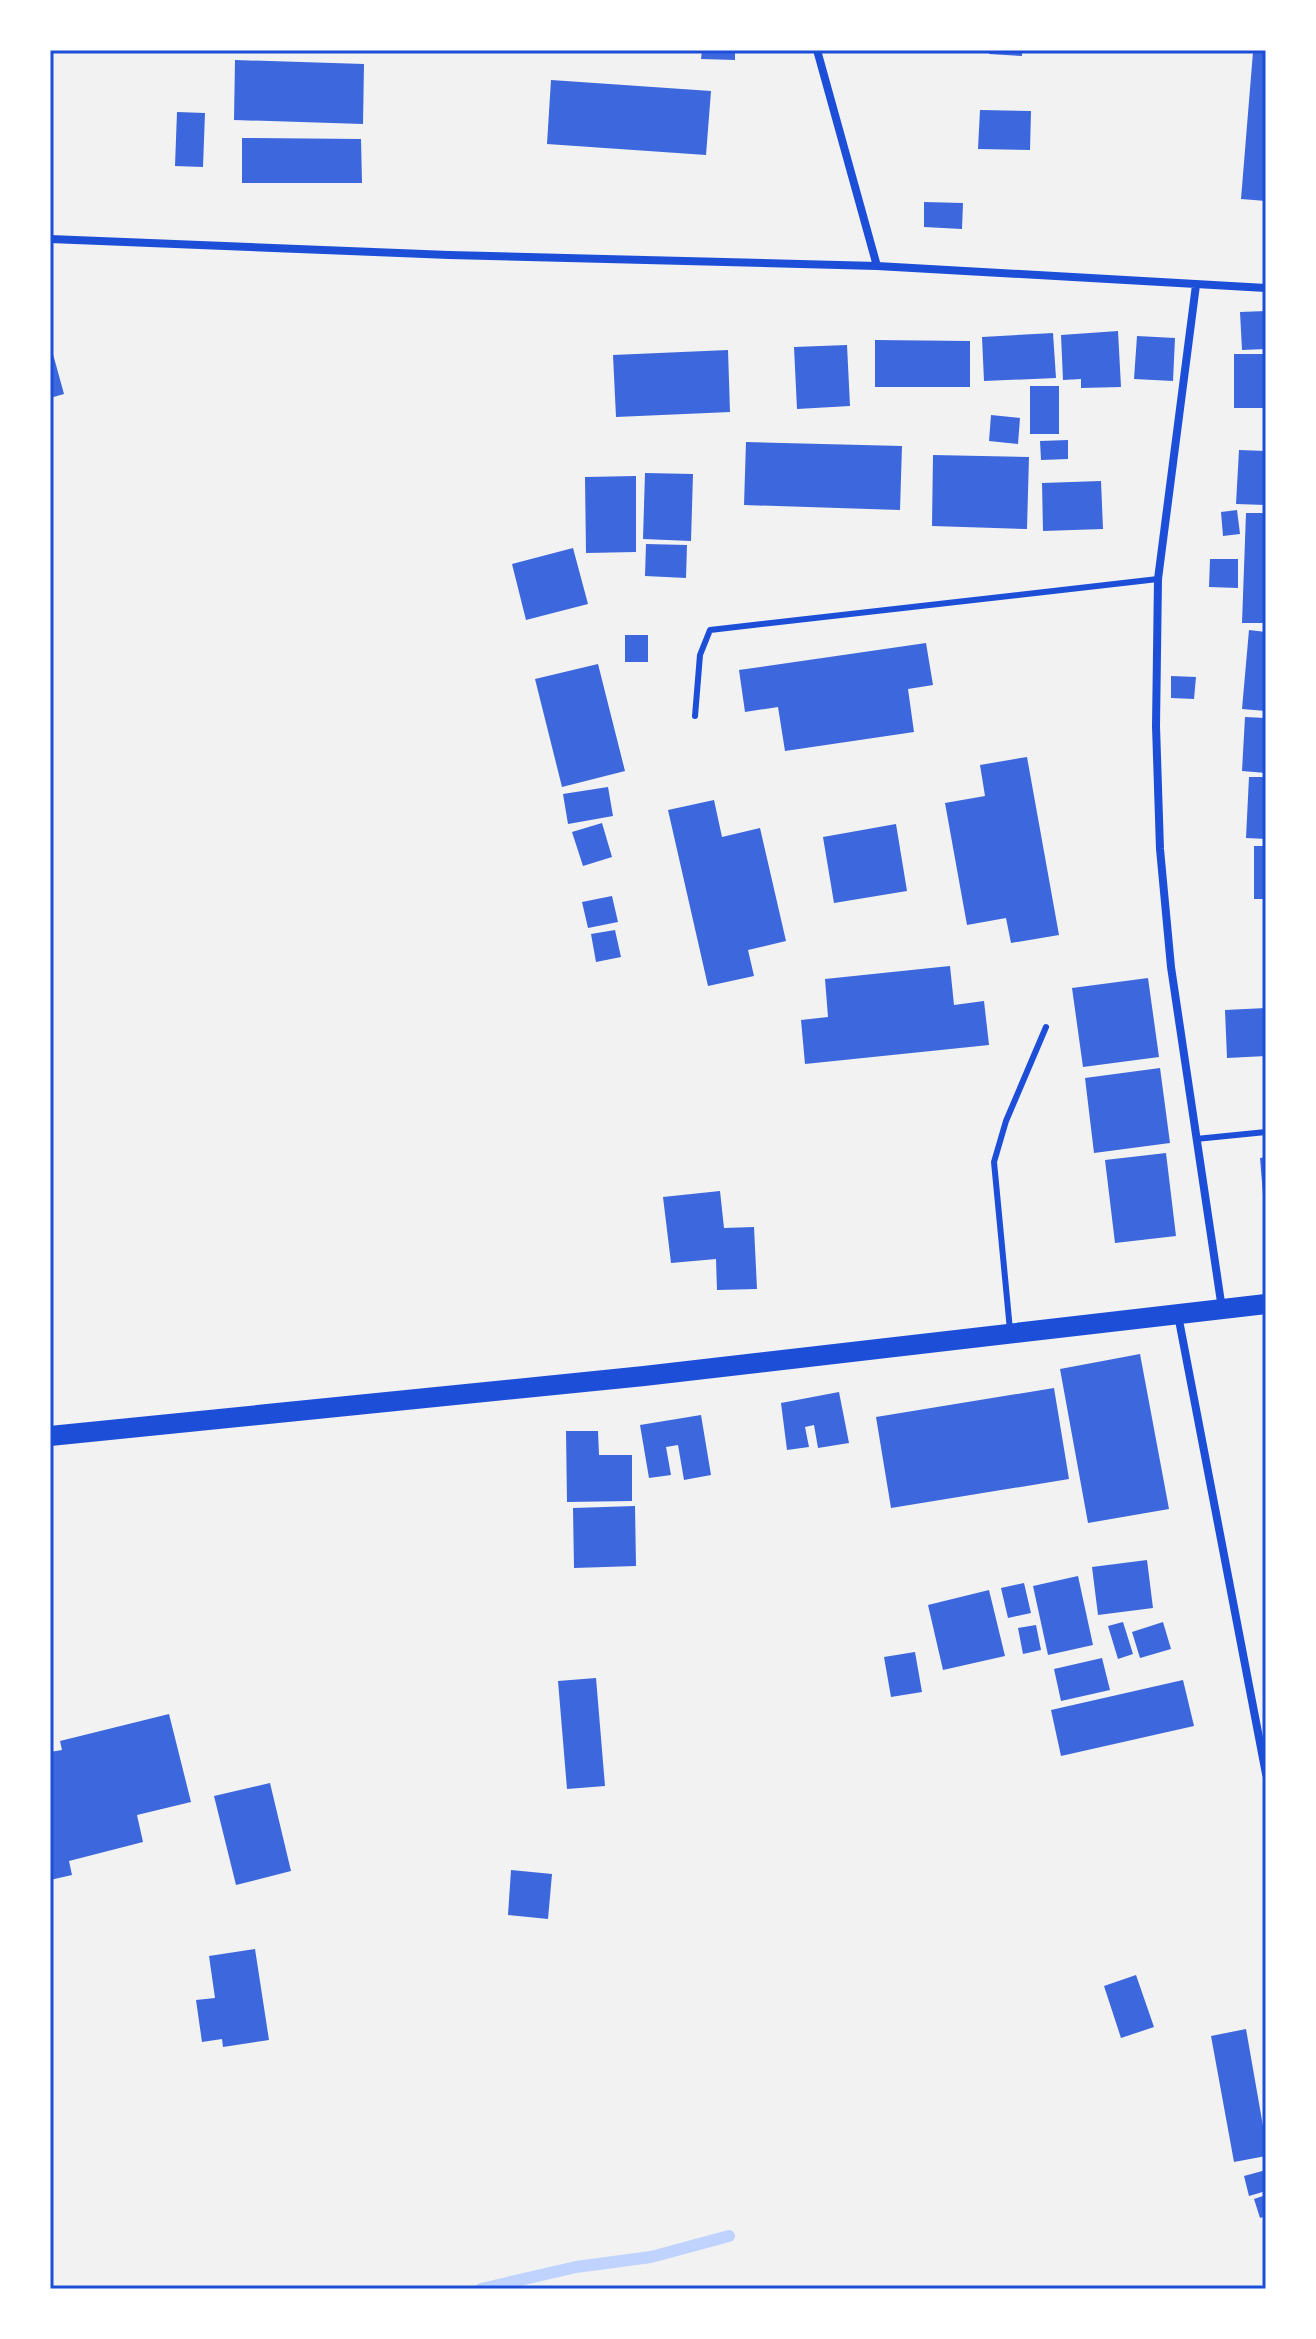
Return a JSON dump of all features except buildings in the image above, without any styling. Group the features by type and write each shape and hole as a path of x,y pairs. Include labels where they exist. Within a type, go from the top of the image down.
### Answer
{"main road":[{"path":"50,1436 644,1376 1266,1304"}],"street":[{"path":"817,50 877,266"},
{"path":"50,239 449,255 877,266 1266,288"},
{"path":"1196,285 1158,579 1156,726 1160,849 1171,967 1222,1309"},
{"path":"1178,1314 1266,1774"}],"lane":[{"path":"695,716 700,655 710,630 1158,579"},
{"path":"1010,1333 994,1162 1006,1121 1046,1027"},
{"path":"1196,1139 1266,1132"}],"waterway":[{"path":"481,2289 576,2267 651,2257 729,2236"}]}
